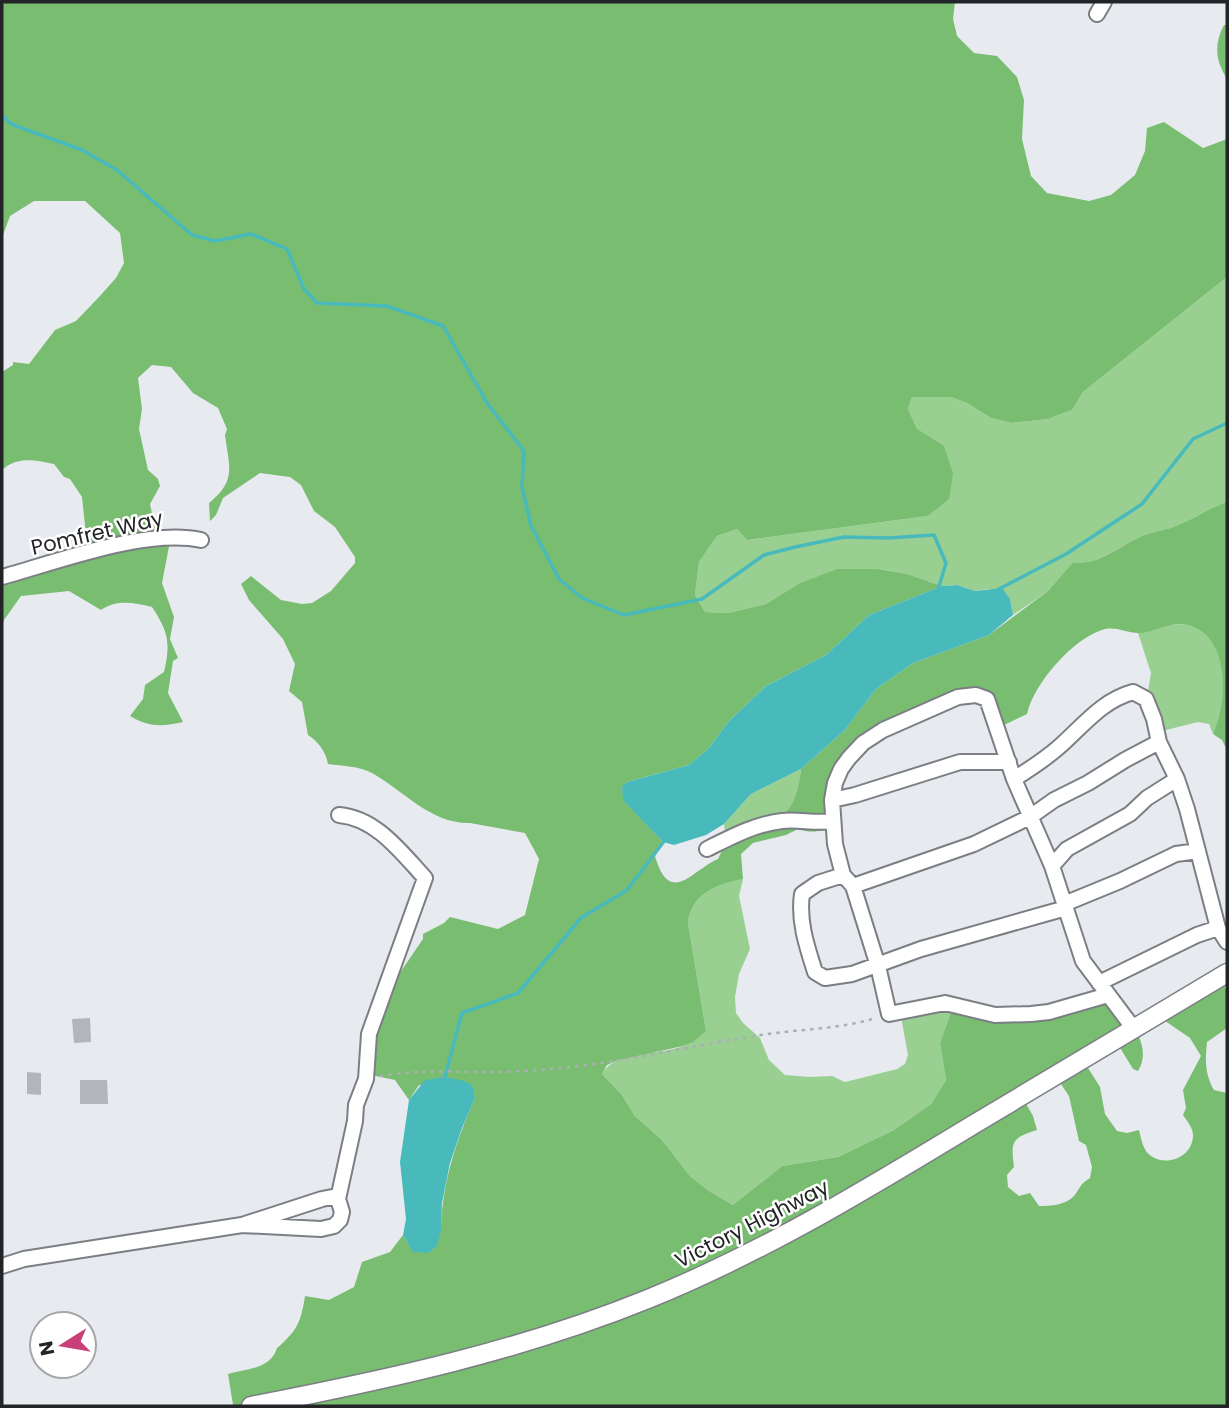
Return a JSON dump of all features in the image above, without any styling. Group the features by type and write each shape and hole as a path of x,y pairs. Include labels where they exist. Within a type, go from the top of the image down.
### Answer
{"main road":[{"name":"Victory Highway","path":"251,1406 367,1384 528,1341 647,1300 725,1266 795,1230 1227,973"}],"street":[{"name":"Pomfret Way","path":"2,577 108,548 156,539 175,537 201,540"},
{"path":"1014,779 1059,747 1115,697 1133,692 1146,699 1159,742 1177,779 1218,928 1227,942"},
{"path":"1108,995 1049,1012 1022,1015 995,1015 945,1003 889,1014 878,966 848,881 833,821 832,800 841,769 863,743 883,730 958,697 976,695 987,699 1014,779 1052,866 1083,961 1134,1029"},
{"path":"1159,742 1054,800 1030,817 974,844 848,881 818,883 802,894 799,912 815,972 825,978 878,966 921,949 1065,906 1176,854 1198,850"},
{"path":"832,800 960,762 1009,762"},
{"path":"1052,866 1067,849 1130,814 1147,797 1177,779"},
{"path":"242,1226 321,1228 334,1226 340,1220 342,1212 338,1199 356,1105 366,1079 369,1034 425,877 380,832 355,816 339,815"},
{"path":"708,849 751,828 769,823 833,821"},
{"path":"1099,983 1197,935 1218,928"},
{"path":"5,1262 242,1226 322,1199 338,1199"}],"path":[{"path":"366,1079 405,1073 523,1071 597,1064 760,1035 868,1021 889,1014"}],"green space":[{"path":"2,2 955,2 953,19 957,36 974,53 997,56 1017,77 1024,100 1022,139 1031,176 1047,193 1089,201 1111,195 1135,175 1145,151 1147,128 1164,122 1203,148 1227,139 1227,277 1083,392 1072,410 1048,419 1012,423 991,418 967,403 951,397 912,397 908,409 917,429 944,446 953,474 949,499 928,516 747,540 737,529 717,536 699,562 695,595 705,612 728,613 766,604 798,584 837,569 878,569 907,574 942,586 869,615 826,655 766,686 729,721 709,748 689,765 627,782 622,788 624,800 663,842 655,856 661,871 668,880 683,881 718,859 726,842 779,819 793,801 801,769 845,730 876,689 913,663 989,635 1048,591 1073,562 1100,558 1142,536 1174,527 1227,502 1227,750 1222,740 1213,734 1222,704 1222,671 1218,655 1212,642 1202,631 1182,624 1143,633 1105,629 1093,634 1057,663 1038,689 1027,714 998,728 983,695 916,712 841,766 837,825 818,831 798,829 786,835 753,843 741,854 743,879 715,887 694,904 688,923 706,1031 693,1042 683,1046 618,1060 607,1065 602,1074 622,1095 635,1116 662,1140 690,1176 733,1205 782,1166 838,1157 894,1130 931,1104 946,1080 940,1043 952,1009 977,1019 1009,1022 1043,1016 1106,995 1135,1030 1143,1050 1142,1060 1138,1071 1133,1069 1114,1038 1083,1060 1100,1087 1105,1114 1117,1131 1127,1133 1139,1130 1148,1154 1157,1159 1171,1160 1184,1154 1192,1143 1192,1130 1183,1115 1186,1108 1183,1090 1201,1056 1190,1038 1155,1014 1221,981 1227,991 1227,1028 1207,1042 1206,1061 1207,1073 1214,1090 1227,1093 1227,1406 231,1406 228,1374 257,1367 274,1355 297,1325 305,1296 329,1300 354,1287 362,1262 390,1252 403,1235 414,1252 441,1230 451,1162 475,1098 419,1085 409,1100 395,1080 366,1074 366,1049 397,977 423,939 423,934 450,917 498,929 525,915 539,859 525,833 443,818 418,805 372,773 328,764 321,747 308,735 302,702 289,691 295,664 283,639 249,600 241,584 251,576 281,600 312,603 331,591 355,563 355,557 335,527 314,511 301,485 290,477 260,473 223,498 216,515 210,521 209,503 224,487 229,472 225,435 227,429 218,408 193,393 171,367 152,365 138,378 142,409 139,429 148,470 158,479 160,486 150,504 157,537 171,536 162,583 174,617 170,639 178,658 173,661 168,693 183,722 155,725 130,716 143,699 145,685 164,672 167,638 152,607 120,603 101,610 69,591 21,596 4,620 2,628 2,577 88,553 82,497 70,479 64,477 54,464 40,461 20,461 2,470 2,372 13,365 13,362 29,364 55,330 76,321 99,297 116,278 124,263 120,233 85,201 34,201 10,216 2,238","holes":["1055,1075 1069,1096 1079,1141 1086,1145 1092,1167 1090,1178 1067,1201 1039,1206 1030,1193 1019,1196 1008,1187 1007,1175 1014,1167 1015,1142 1037,1130 1033,1116 1021,1095"]},
{"path":"1224,25 1227,25 1227,79 1217,52"},
{"path":"1227,277 1227,502 1174,527 1142,536 1100,558 1073,562 1048,591 1013,615 1010,599 989,589 975,591 957,585 942,586 907,574 878,569 798,584 766,604 728,613 705,612 695,595 699,562 717,536 737,529 747,540 928,516 948,499 908,409 912,397 951,397 967,403 991,418 1012,423 1048,419 1072,410 1083,392"},
{"path":"1188,624 1209,633 1223,668 1221,710 1213,734 1209,724 1198,722 1158,732 1147,697 1151,673 1138,633 1164,625"},
{"path":"801,769 794,801 779,819 726,842 724,824 751,794"},
{"path":"743,879 739,896 750,949 739,974 735,997 736,1013 760,1038 769,1060 785,1075 832,1076 845,1082 897,1069 905,1064 908,1055 901,1017 952,1009 940,1043 946,1080 931,1104 894,1130 838,1157 782,1166 733,1205 690,1176 662,1140 635,1116 622,1095 602,1074 617,1060 683,1046 706,1031 688,923 690,913 694,904 707,892"}],"water":[{"path":"957,585 975,591 1002,588 1010,599 1013,615 989,635 913,663 876,689 845,730 801,769 751,794 724,824 706,835 674,845 663,842 623,800 622,787 627,782 689,765 709,748 729,721 766,686 826,655 869,615 942,586"},
{"path":"445,1077 472,1085 475,1098 450,1163 437,1246 428,1253 413,1252 403,1235 406,1219 400,1162 409,1100 425,1080"}],"building":[{"path":"90,1018 91,1042 74,1043 72,1019"},
{"path":"27,1072 41,1073 41,1095 27,1094"},
{"path":"80,1080 107,1080 108,1104 80,1104"}],"waterway":[{"path":"2,115 11,124 82,150 117,170 192,235 215,241 251,234 287,249 304,289 317,303 387,306 443,326 487,403 524,451 522,487 531,526 559,579 582,598 624,615 702,599 764,555 844,537 934,535 946,563 938,590"},
{"path":"999,589 1066,554 1142,504 1193,439 1227,423"},
{"path":"445,1077 462,1013 518,993 581,918 627,890 665,840"}]}
